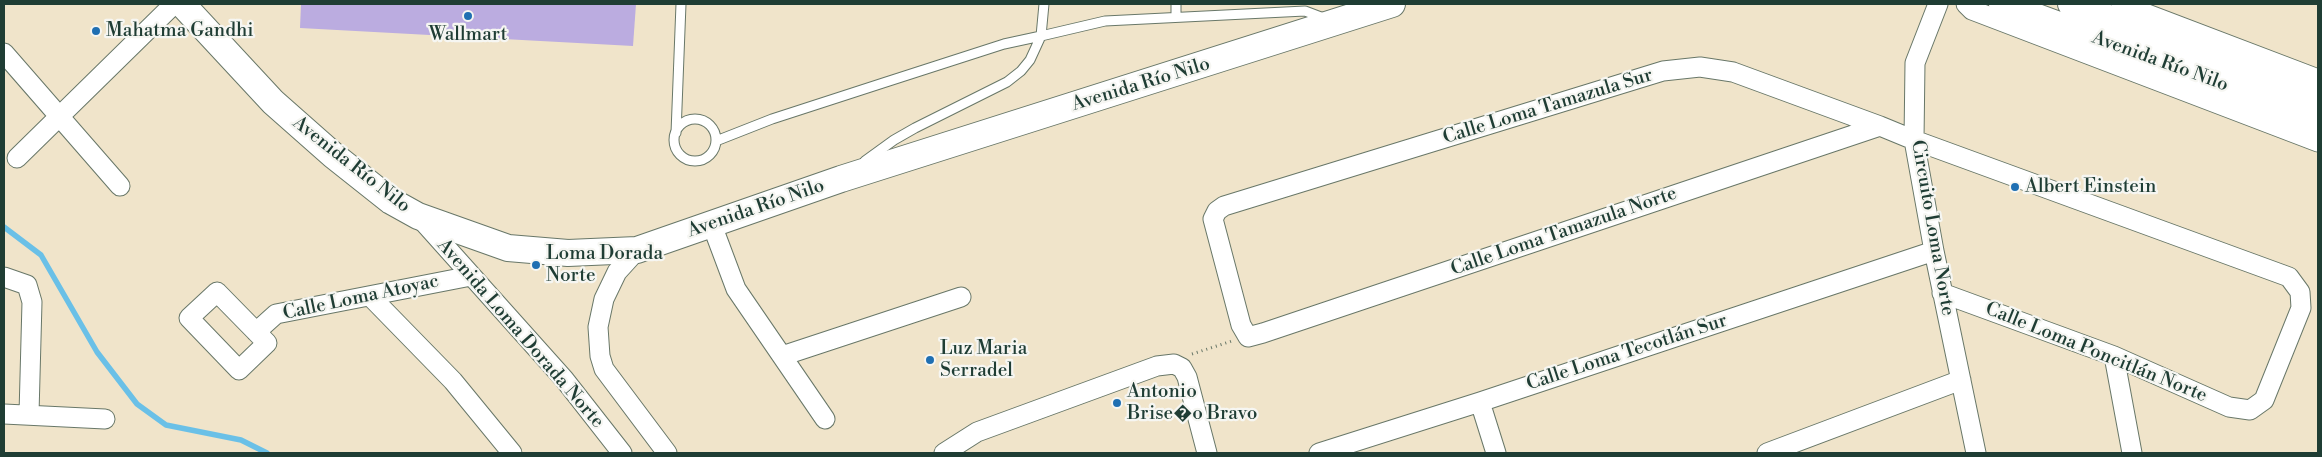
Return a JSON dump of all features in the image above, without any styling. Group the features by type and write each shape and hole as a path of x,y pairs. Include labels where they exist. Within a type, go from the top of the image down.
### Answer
{"main road":[{"name":"Avenida Río Nilo","path":"182,4 273,102 340,161 391,201 418,216 508,248 568,254 637,250 841,179 1337,23 1382,5"},
{"name":"Avenida Río Nilo","path":"2002,4 2318,121"},
{"name":"Avenida Río Nilo","path":"2071,4 2318,97"}],"street":[{"path":"17,158 174,4"},
{"name":"Circuito Loma Norte","path":"1938,4 1916,63 1914,140 1942,293 1976,453"},
{"path":"1966,4 1972,10 2318,142"},
{"path":"2121,4 2318,79"},
{"path":"4,53 120,186"},
{"name":"Calle Loma Tamazula Sur","path":"1248,336 1241,324 1213,219 1217,211 1234,203 1663,71 1700,67 1733,72 2289,277 2300,292 2301,308 2264,400 2250,410"},
{"name":"Calle Loma Tamazula Norte","path":"1248,336 1263,333 1880,126"},
{"name":"Avenida Loma Dorada Norte","path":"418,216 564,379 622,453"},
{"path":"712,225 736,288 826,420"},
{"name":"Avenida Loma Dorada Norte","path":"637,250 617,272 604,299 598,327 600,356 604,369 667,453"},
{"name":"Calle Loma Tecotlán Sur","path":"1319,453 1480,402 1934,251"},
{"name":"Calle Loma Atoyac","path":"256,332 276,314 471,276"},
{"path":"4,277 27,285 32,302 29,414"},
{"name":"Calle Loma Poncitlán Norte","path":"1942,293 2114,356 2229,407 2250,410"},
{"path":"370,296 454,381 512,453"},
{"path":"782,356 961,297"},
{"path":"2114,356 2132,453"},
{"path":"944,453 977,432 1157,366 1174,364 1182,368 1187,377 1207,453"},
{"path":"1767,453 1961,380"},
{"path":"1480,402 1496,453"},
{"path":"4,414 105,419"}],"lane":[{"path":"676,132 679,127 689,120 702,121 712,128 716,140 711,154 705,158 691,160 679,153 674,140 676,132 681,4"},
{"path":"841,179 894,140 1007,82 1021,71 1030,60 1041,36 1044,4"},
{"path":"1176,4 1176,17"},
{"path":"716,140 772,119 1004,44 1105,21 1305,11 1337,23"}],"path":[{"path":"1174,364 1194,353 1248,336"}],"building":[{"name":"Wallmart","path":"301,4 636,4 633,46 300,28"}],"waterway":[{"path":"4,227 41,255 97,352 137,404 166,425 241,440 267,453"}],"place":[{"name":"Wallmart","path":"468,16"},
{"name":"Mahatma Gandhi","path":"96,31"},
{"name":"Albert Einstein","path":"2015,187"},
{"name":"Loma Dorada Norte","path":"536,265"},
{"name":"Luz Maria Serradel","path":"930,360"},
{"name":"Antonio Brise�o Bravo","path":"1117,403"}]}
